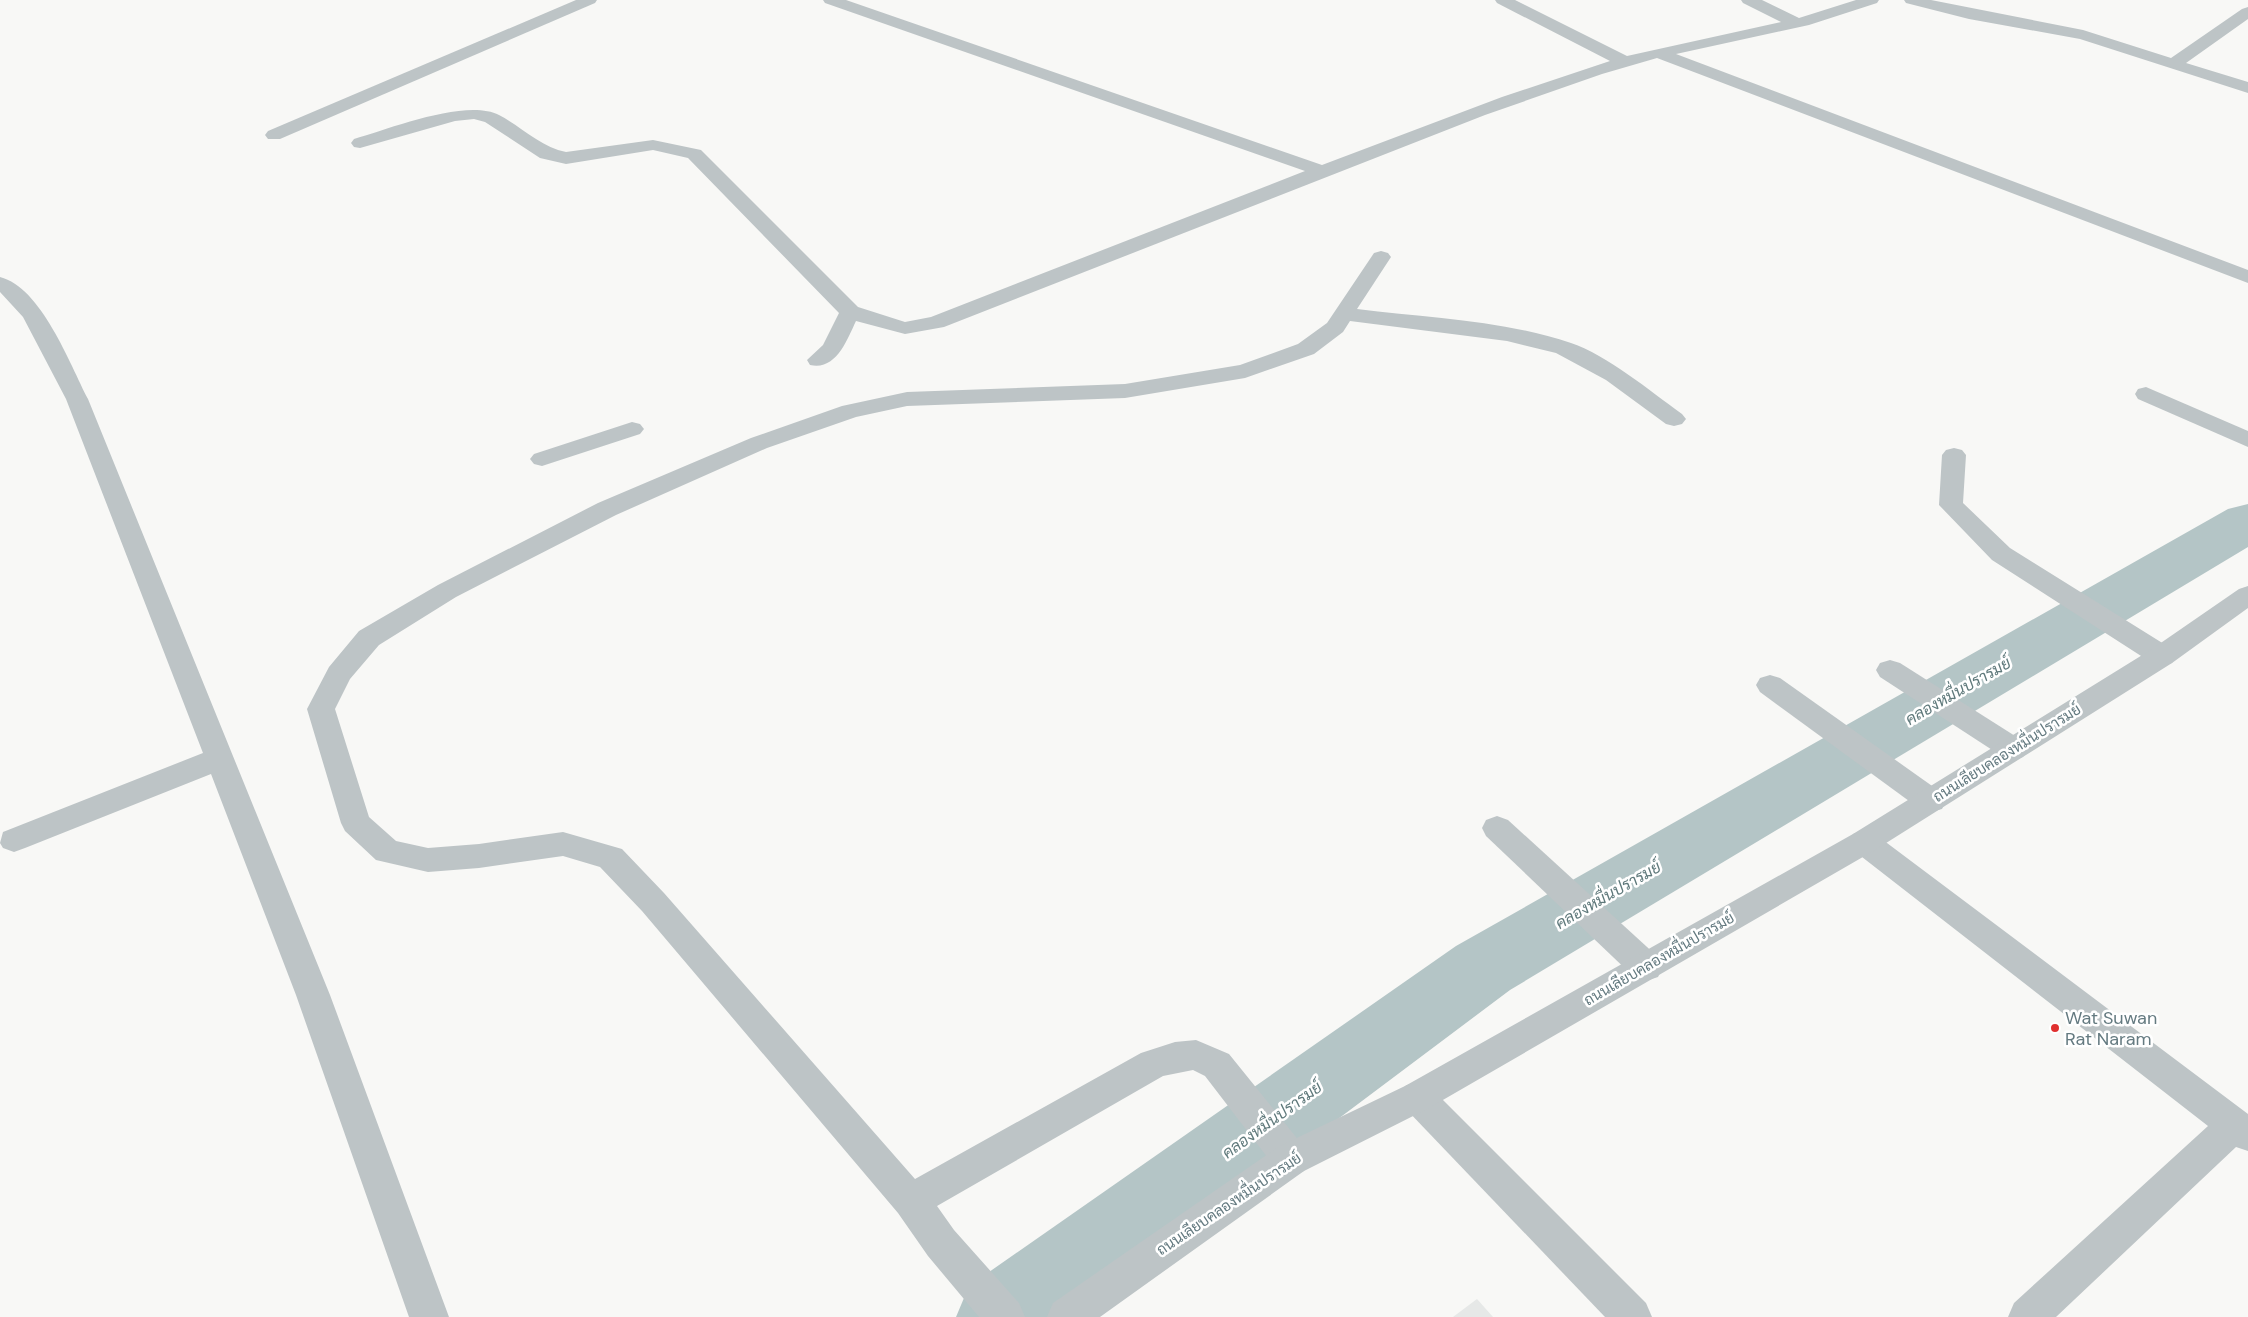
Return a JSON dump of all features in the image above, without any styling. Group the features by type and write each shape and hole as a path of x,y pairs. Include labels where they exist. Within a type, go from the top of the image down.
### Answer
{"street":[{"path":"274,135 589,0"},
{"path":"831,0 1322,171"},
{"path":"1503,0 1626,62"},
{"path":"1749,0 1795,22"},
{"path":"360,143 454,116 474,114 491,118 547,154 566,158 653,145 694,154 850,312 881,324 905,328 936,322 1487,108 1658,53 1795,22 1871,0"},
{"path":"1912,0 1969,14 2083,35 2248,88"},
{"path":"2175,63 2248,12"},
{"path":"1658,53 2248,277"},
{"path":"1004,1315 941,1243 912,1201 660,909 611,858 563,844 479,856 428,860 387,851 356,823 322,709 339,674 369,638 447,591 607,509 759,442 850,411 908,399 1125,391 1245,372 1306,349 1335,327 1381,257"},
{"path":"0,283 8,286 29,309 77,399 313,995 428,1317"},
{"path":"818,360 832,348 850,312"},
{"path":"1344,314 1507,334 1564,348 1614,375 1674,419"},
{"path":"2146,394 2248,440"},
{"path":"542,459 632,430"},
{"path":"1954,455 1951,505 2001,554 2162,656"},
{"name":"ถนนเลียบคลองหมื่นปรารมย์","path":"1067,1317 1291,1159 1417,1097 1864,842 2162,656 2248,595"},
{"path":"1901,677 2012,749"},
{"path":"1770,686 1930,800"},
{"path":"14,840 218,759"},
{"path":"1497,828 1646,967"},
{"path":"1864,842 2241,1130 2028,1317"},
{"path":"912,1201 1154,1064 1175,1057 1196,1055 1217,1065 1291,1159"},
{"path":"1417,1097 1632,1317"}],"shaded area":[{"path":"1477,1299 1493,1317 1453,1317"}],"waterway":[{"name":"คลองหมื่นปรารมย์","path":"1001,1317 1483,968 2248,522"}],"place":[{"name":"Wat Suwan Rat Naram","path":"2055,1028"}]}
